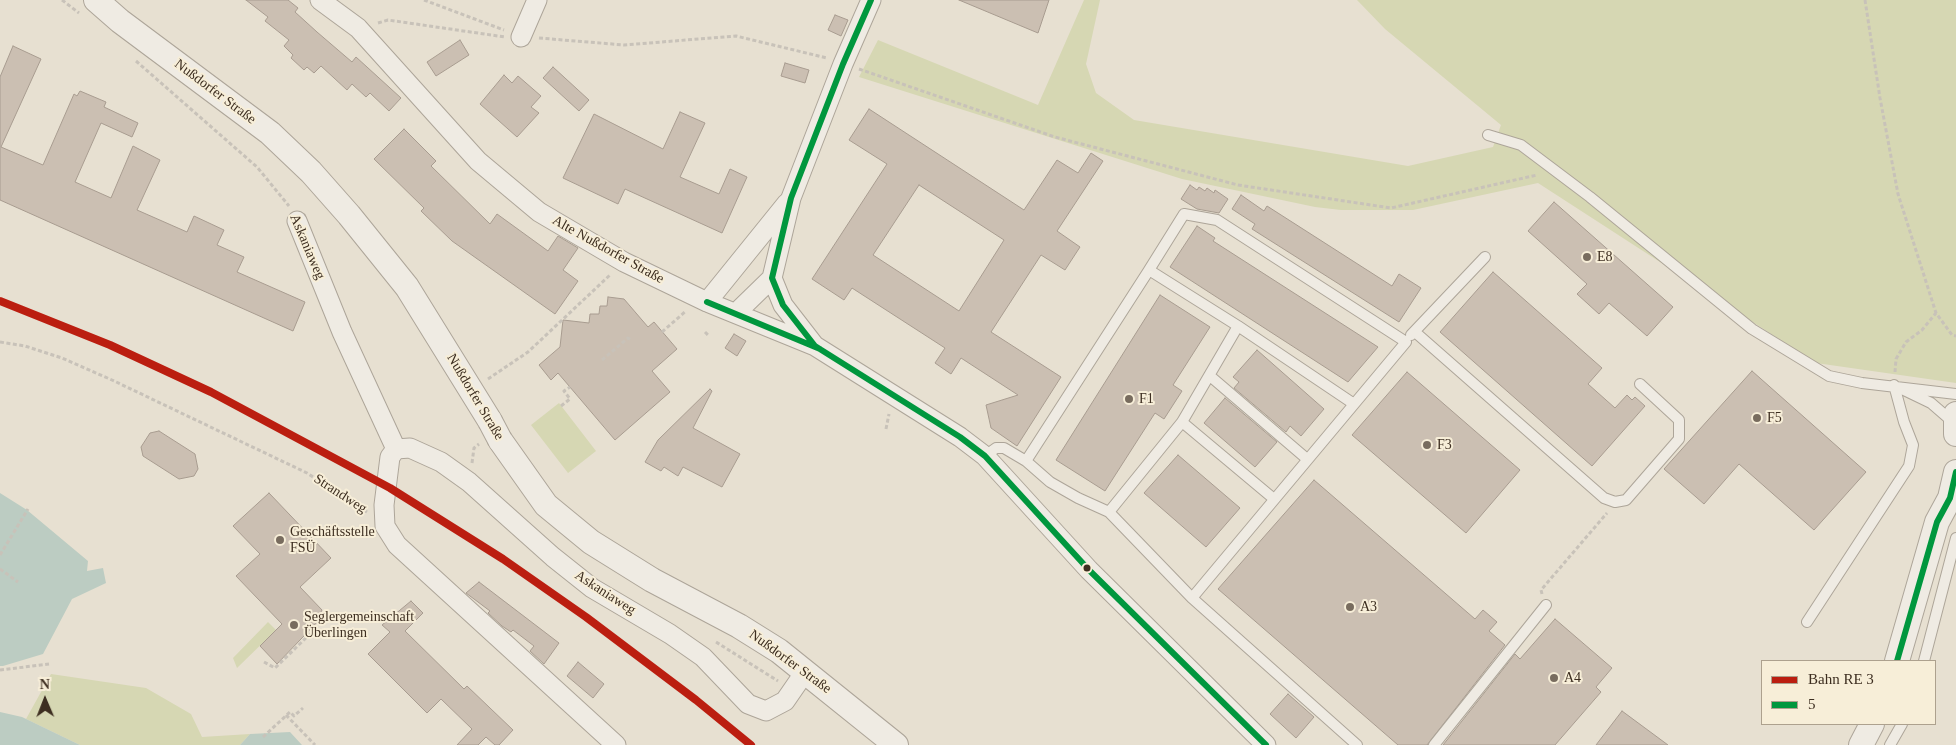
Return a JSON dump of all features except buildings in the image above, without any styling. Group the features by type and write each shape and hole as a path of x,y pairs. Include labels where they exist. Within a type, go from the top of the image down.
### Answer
{"street":[{"name":"Alte Nußdorfer Straße","path":"320,0 358,28 478,161 538,212 624,262 702,299 815,346 960,437 985,456 1076,557 1266,745"},
{"path":"522,37 537,0"},
{"path":"736,313 772,278 791,198 843,64 871,0"},
{"name":"Nußdorfer Straße","path":"86,5 120,21 270,133 311,172 349,215 407,287 495,430 546,505 591,542 652,580 739,626 779,651 896,745"},
{"path":"702,299 791,198"},
{"name":"Askaniaweg","path":"298,221 342,332 396,450 410,448 441,462 469,482 553,557 592,588 670,634 703,657 748,704 766,711 785,701 805,672"},
{"path":"772,278 783,306 815,346"},
{"path":"396,450 390,457 387,473 385,526 396,545 616,745"},
{"path":"1897,660 1937,522 1953,494 1956,472"},
{"path":"1861,745 1871,725"}],"lane":[{"path":"1488,135 1521,145 1590,197 1752,329 1829,376 1862,383 1894,385 1956,394"},
{"path":"1026,461 1184,214 1217,220 1406,342"},
{"path":"1192,598 1406,342 1485,257"},
{"path":"1149,270 1238,326 1354,404"},
{"path":"1109,512 1182,422 1238,326"},
{"path":"1415,332 1604,498 1615,502 1626,500 1679,439 1679,420 1640,384"},
{"path":"1210,376 1307,460"},
{"path":"1894,385 1931,403 1955,424"},
{"path":"1807,622 1909,466 1913,445 1904,422 1894,385"},
{"path":"1182,422 1274,499"},
{"path":"985,456 996,448 1004,448 1026,461 1050,482 1078,498 1109,512 1192,598 1357,745"},
{"path":"1924,660 1956,538"},
{"path":"1434,745 1546,605"},
{"path":"1890,745 1901,725"}],"path":[{"path":"62,0 86,5"},
{"path":"424,0 522,37"},
{"path":"1865,0 1880,98 1898,194 1936,313 1952,335 1956,336"},
{"path":"358,28 388,20 497,37 522,37 624,45 736,36 806,52 1055,137 1247,186 1391,208 1554,171"},
{"name":"Askaniaweg","path":"140,64 257,167 295,213 298,221"},
{"path":"482,383 528,352 624,262"},
{"path":"662,332 702,299"},
{"path":"1894,385 1896,359 1906,342 1922,330 1936,313"},
{"path":"602,360 628,338 631,340"},
{"name":"Strandweg","path":"0,342 25,346 62,358 298,469 352,500 385,526"},
{"path":"561,406 570,399 564,391 570,386"},
{"path":"1546,605 1541,590 1604,518 1615,502"},
{"path":"0,555 28,509"},
{"path":"0,569 18,582"},
{"path":"264,662 275,668 308,635 305,630"},
{"path":"0,670 49,664"},
{"path":"264,737 290,712 294,716 303,708"},
{"path":"286,715 315,745"}],"green space":[{"path":"1084,0 1100,0 1086,64 1096,93 1134,120 1408,166 1493,147 1501,125 1385,29 1357,0 1956,0 1956,383 1816,363 1538,183 1413,210 1341,210 1315,207 1182,179 859,77 878,40 1038,105"},
{"path":"559,403 596,451 568,473 531,425"},
{"path":"268,622 276,630 237,668 233,658"},
{"path":"51,674 146,688 191,714 202,737 250,734 240,745 80,745 26,719"}],"shaded area":[{"path":"0,493 27,510 88,561 87,571 103,568 106,583 72,599 43,654 3,666 0,666"},
{"path":"0,712 22,717 80,745 0,745"},
{"path":"290,732 302,745 240,745 250,734"}],"transit line":[{"name":"5","path":"871,0 843,64 791,198 772,278 783,305 815,346 960,437 985,456 1089,570 1266,745"},
{"path":"0,301 110,345 211,392 390,488 503,559 586,617 696,700 751,745"},
{"name":"5","path":"707,302 820,349"},
{"name":"5","path":"1897,660 1937,522 1950,498 1956,472"}],"place":[{"name":"E8","path":"1587,257"},
{"name":"F1","path":"1129,399"},
{"name":"F5","path":"1757,418"},
{"name":"F3","path":"1427,445"},
{"name":"Geschäftsstelle FSÜ","path":"280,540"},
{"name":"A3","path":"1350,607"},
{"name":"Seglergemeinschaft Überlingen","path":"294,625"},
{"name":"A4","path":"1554,678"}]}
